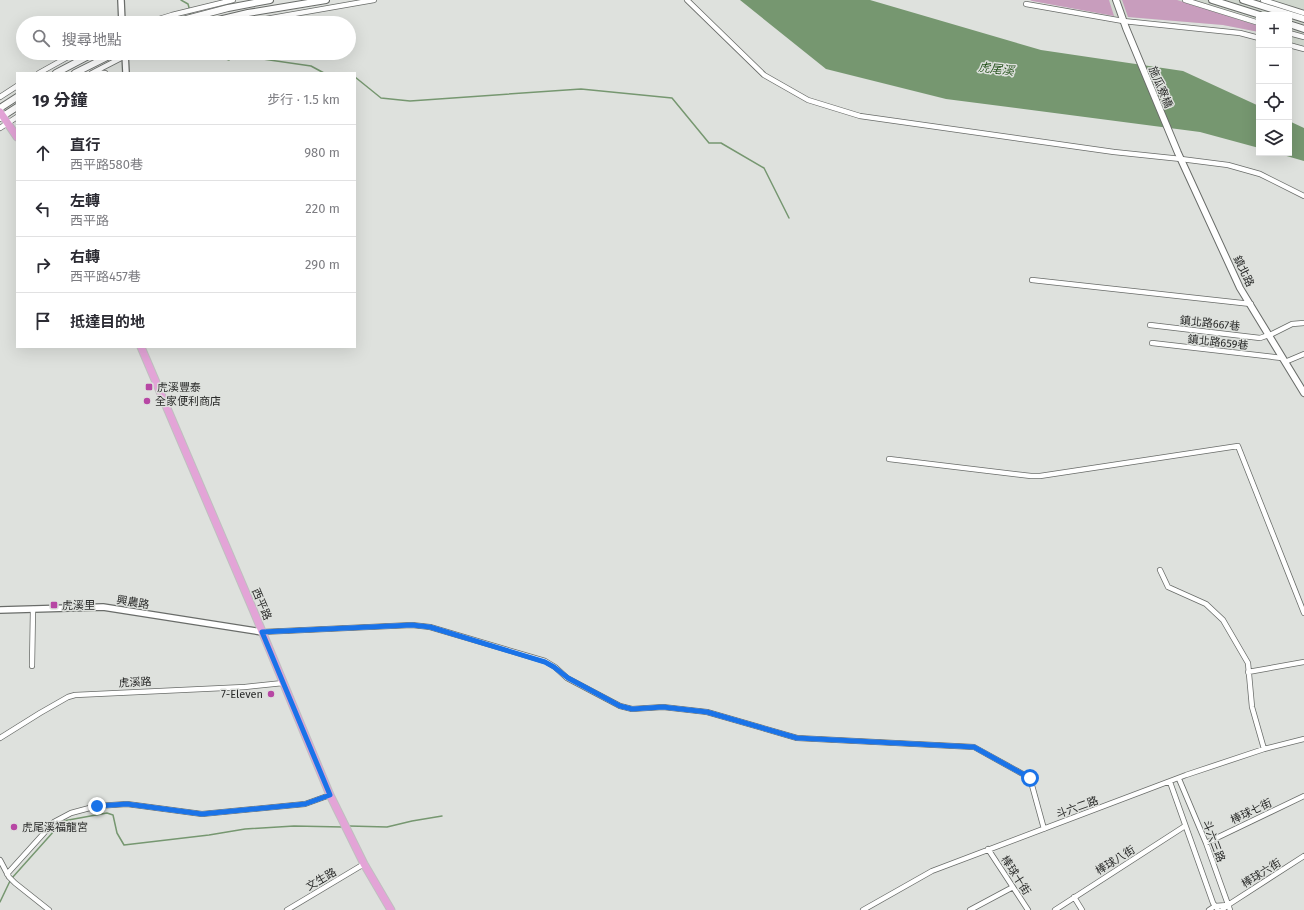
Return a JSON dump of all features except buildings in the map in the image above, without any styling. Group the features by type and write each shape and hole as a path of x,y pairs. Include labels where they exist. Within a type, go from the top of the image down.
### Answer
{"main road":[{"path":"199,16 228,8 270,0"},
{"path":"239,16 326,0"},
{"path":"1212,0 1256,14"},
{"path":"1243,0 1304,19"},
{"name":"施瓜寮橋","path":"1117,1 1123,21 1179,156"},
{"path":"1292,25 1304,29"},
{"path":"58,72 81,60"},
{"path":"77,72 101,60"},
{"path":"0,108 16,98"},
{"path":"16,108 1,115 16,135"},
{"name":"鎮北路","path":"1179,156 1240,288 1304,393"},
{"name":"西平路","path":"140,348 284,683 330,795 364,864 391,910"}],"street":[{"path":"121,0 122,16"},
{"path":"169,16 233,0"},
{"path":"283,16 374,0"},
{"path":"687,0 764,75 808,100 860,116 1114,152 1179,156 1228,165 1260,174 1304,196"},
{"path":"1185,0 1256,22"},
{"path":"1263,0 1304,13"},
{"path":"1026,4 1123,21 1240,33 1256,37"},
{"path":"1292,33 1304,37"},
{"path":"1292,46 1304,49"},
{"path":"41,72 62,60"},
{"path":"93,72 114,60"},
{"path":"125,60 126,72"},
{"path":"0,96 16,87"},
{"path":"0,128 16,118"},
{"path":"1032,280 1251,304"},
{"path":"1269,335 1292,324 1304,323"},
{"name":"鎮北路667巷","path":"1150,325 1260,338 1269,335"},
{"name":"鎮北路659巷","path":"1152,343 1284,360"},
{"path":"1284,360 1304,354"},
{"path":"889,458 1040,476 1238,446 1304,613"},
{"path":"1160,570 1168,587 1206,604 1223,620 1248,663 1252,707 1264,749"},
{"name":"興農路","path":"0,610 103,608 262,632"},
{"path":"32,666 33,609"},
{"path":"262,632 412,625 430,627 545,662 568,678 620,706 632,709 663,707 707,712 797,738 974,747 1030,778 1044,829"},
{"path":"1248,672 1304,662"},
{"name":"虎溪路","path":"0,738 40,713 68,697 75,695 245,687 284,683"},
{"name":"斗六二路","path":"863,910 932,871 988,849 1264,749 1304,740"},
{"name":"斗六三路","path":"1179,779 1206,842 1230,910"},
{"name":"斗六三路","path":"1170,782 1185,826 1217,908"},
{"path":"8,875 12,868 54,822 71,813 97,806 127,804 202,814 305,804 330,795"},
{"name":"棒球七街","path":"1206,842 1304,796"},
{"name":"棒球八街","path":"1055,910 1185,826"},
{"name":"棒球十街","path":"988,849 1028,910"},
{"name":"棒球六街","path":"1222,910 1304,856"},
{"path":"0,860 8,875 15,883 49,910"},
{"name":"文生路","path":"287,910 364,864"},
{"path":"970,910 1013,887"},
{"path":"1074,897 1082,910"},
{"path":"1209,910 1228,905"}],"shaded area":[{"path":"1030,0 1304,0 1304,47 1292,43 1292,12 1256,12 1256,31 1223,25 1114,16"},
{"path":"1030,0 1109,0 1114,16 1032,1"},
{"path":"1122,0 1177,0 1256,25 1256,31 1223,25 1128,17"}],"water":[{"name":"虎尾溪","path":"740,0 870,0 1041,50 1183,71 1256,105 1256,147 1200,132 946,99 826,69"},
{"path":"1292,122 1304,128 1304,161 1286,156 1292,156"}],"waterway":[{"path":"181,0 188,4 191,15"},
{"path":"270,60 311,66 322,72"},
{"path":"356,78 381,98 410,101 581,89 672,98 709,143 721,143 764,168 789,218"},
{"path":"12,878 63,821 107,813 113,815 117,833 124,845 209,835 245,829 294,826 343,827"},
{"path":"349,826 387,827 442,816"},
{"path":"0,902 10,881"}],"place":[{"name":"虎溪豐泰","path":"149,387"},
{"name":"全家便利商店","path":"147,401"},
{"name":"虎溪里","path":"54,605"},
{"name":"7-Eleven","path":"271,694"},
{"name":"虎尾溪福龍宮","path":"14,827"}],"route":[{"path":"97,806 127,804 202,814 305,804 330,795 262,632 378,626 412,625 430,627 545,662 568,678 620,706 632,709 663,707 707,712 797,738 974,747 1030,778"}]}
